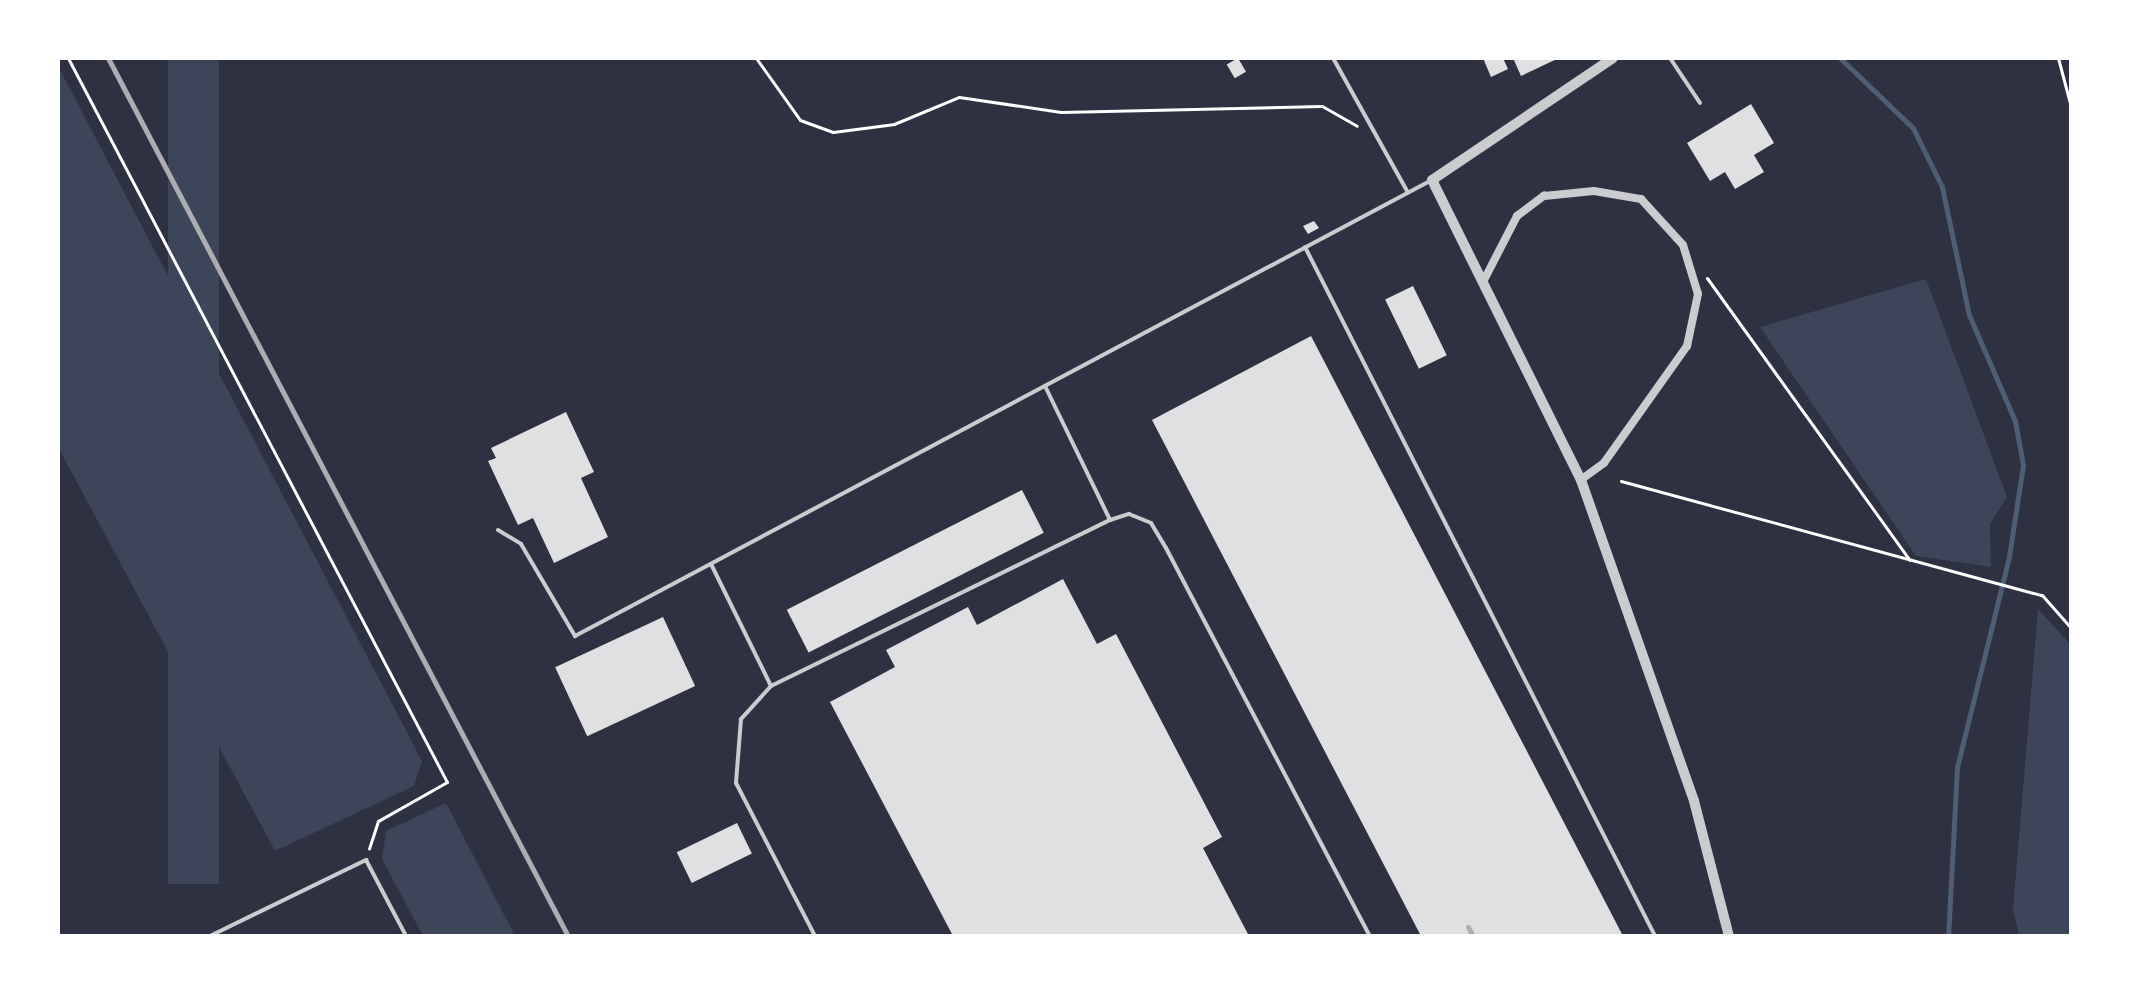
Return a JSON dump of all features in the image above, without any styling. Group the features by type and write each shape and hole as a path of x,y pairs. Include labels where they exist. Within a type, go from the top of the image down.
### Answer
{"street":[{"path":"1613,58 1432,180 1581,480 1694,801 1729,936"},
{"path":"1484,280 1517,216 1544,196 1594,191 1641,199 1683,245 1698,294 1687,346 1604,463 1581,480"}],"lane":[{"path":"1333,58 1408,193"},
{"path":"1670,58 1700,103"},
{"path":"498,530 521,544 575,636 1432,180"},
{"path":"1305,247 1655,936"},
{"path":"1045,386 1110,520"},
{"path":"815,936 736,783 741,719 771,686 1110,520 1129,514 1151,523 1370,936"},
{"path":"711,564 771,686"},
{"path":"210,936 366,860 406,936"}],"path":[{"path":"68,58 447,782 378,821 366,860"},
{"path":"756,58 800,120 833,132 894,124 959,97 1091,112 1322,106 1377,137"},
{"path":"2058,58 2071,107"},
{"path":"1702,271 1911,562"},
{"path":"1621,481 2042,595 2071,628"}],"shaded area":[{"path":"168,58 219,58 219,884 168,884"},
{"path":"58,66 422,761 414,786 275,851 58,447"},
{"path":"1926,279 2007,497 1990,524 1991,567 1916,556 1760,327"},
{"path":"2038,609 2071,645 2071,936 2019,936 2013,909"},
{"path":"446,803 515,936 423,936 382,859 386,831"}],"building":[{"path":"1238,58 1246,72 1235,78 1227,64"},
{"path":"1483,58 1503,58 1508,69 1491,77"},
{"path":"1513,58 1559,58 1521,76"},
{"path":"1751,104 1774,143 1754,155 1764,172 1735,189 1725,172 1710,181 1687,143"},
{"path":"1314,221 1319,228 1308,234 1303,226"},
{"path":"1413,286 1447,355 1419,369 1385,300"},
{"path":"1311,336 1623,936 1421,936 1152,420"},
{"path":"566,412 594,472 581,478 608,537 554,563 533,518 518,525 488,461 496,458 491,448"},
{"path":"1022,490 1044,533 809,653 787,610"},
{"path":"1063,579 1097,644 1116,634 1222,837 1203,848 1249,936 953,936 830,702 895,667 886,650 968,607 977,625"},
{"path":"663,617 695,686 587,736 555,667"},
{"path":"737,823 752,854 692,883 677,852"}],"waterway":[{"path":"1840,58 1913,128 1942,187 1969,315 2015,421 2023,465 2009,557 1957,767 1948,936"}],"railway":[{"path":"108,58 568,936"},
{"path":"1468,927 1473,936"}]}
